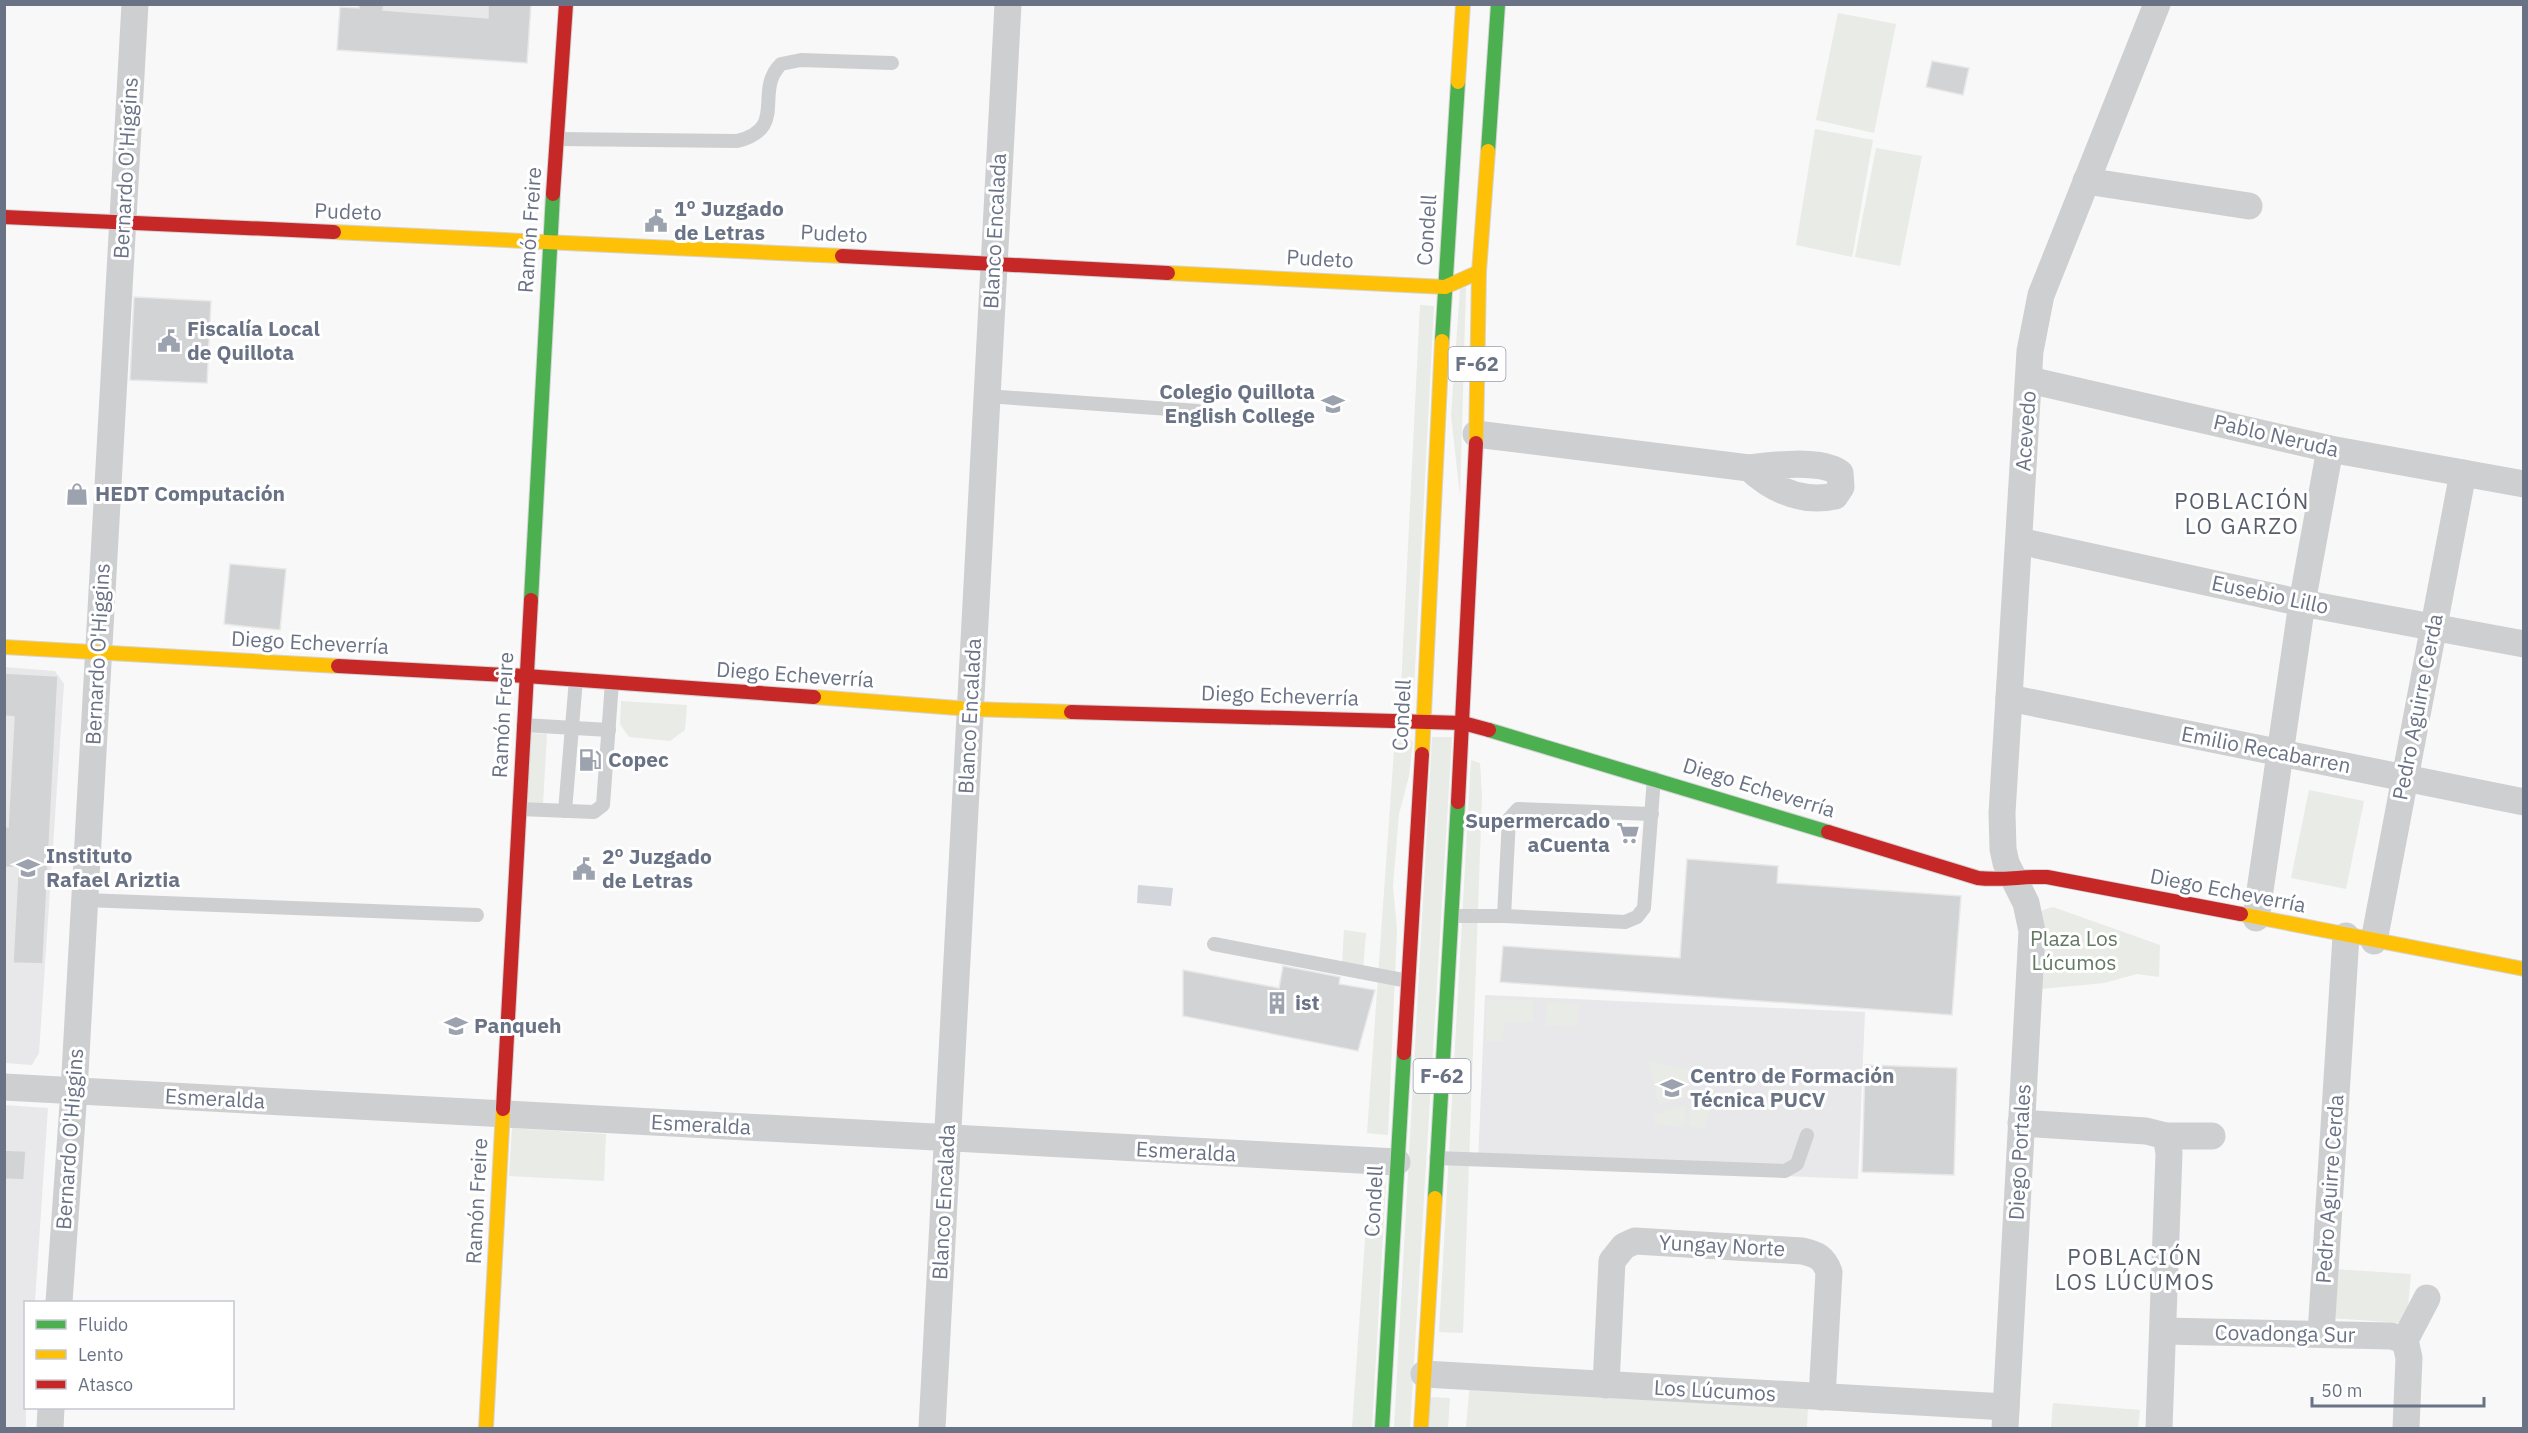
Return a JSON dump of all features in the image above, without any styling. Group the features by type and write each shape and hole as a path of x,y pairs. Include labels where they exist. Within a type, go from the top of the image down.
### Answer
{"main road":[{"name":"Ramón Freire","path":"486,1428 550,241 566,4"},
{"name":"Condell","path":"1382,1428 1424,722 1444,286 1463,4"},
{"name":"F-62","path":"1421,1428 1463,723 1476,434 1479,272 1498,4"},
{"name":"Pudeto","path":"4,216 123,224 550,241 1444,286 1479,272"},
{"name":"Diego Echeverría","path":"4,647 526,676 970,709 1463,723 1654,778 1978,878 2000,881 2013,878 2047,877 2523,969"}],"street":[{"name":"Bernardo O'Higgins","path":"59,1301 74,1091 135,4"},
{"name":"Blanco Encalada","path":"932,1428 1008,4"},
{"name":"Acevedo","path":"2013,878 2006,863 2002,835 2033,333 2042,295 2157,4"},
{"path":"2086,181 2249,206"},
{"name":"Pablo Neruda","path":"2029,380 2330,449 2523,484"},
{"path":"1476,434 1749,468"},
{"path":"2256,918 2278,754 2330,449"},
{"name":"Pedro Aguirre Cerda","path":"2374,941 2463,473"},
{"name":"Eusebio Lillo","path":"2019,541 2302,603 2523,644"},
{"name":"Emilio Recabarren","path":"2009,698 2523,802"},
{"name":"Diego Portales","path":"2006,1418 2032,931 2026,903 2013,878"},
{"name":"Pedro Aguirre Cerda","path":"2321,1335 2346,936"},
{"name":"Esmeralda","path":"4,1087 1397,1162"},
{"path":"2021,1123 2146,1131 2166,1136 2212,1136"},
{"path":"2158,1428 2164,1331 2169,1153 2166,1136"},
{"name":"Yungay Norte","path":"1606,1385 1612,1261 1616,1252 1635,1241 1802,1251 1815,1254 1825,1260 1829,1272 1822,1397"},
{"path":"2406,1428 2409,1358 2405,1340 2427,1299"},
{"name":"Covadonga Sur","path":"2164,1331 2391,1336 2405,1340"},
{"name":"Los Lúcumos","path":"1425,1374 1822,1397 2006,1418"},
{"path":"50,1428 51,1409"}],"lane":[{"path":"557,139 737,141 756,135 765,125 772,77 781,64 801,60 892,63"},
{"path":"986,396 1198,411"},
{"path":"566,811 576,680"},
{"path":"519,809 594,812 603,805 612,682"},
{"path":"523,725 609,730"},
{"path":"1452,916 1504,916 1624,922 1633,920 1644,908 1654,778"},
{"path":"1504,916 1509,819 1518,809 1652,814"},
{"path":"85,900 477,915"},
{"path":"1214,944 1408,981"},
{"path":"1436,1158 1785,1171 1797,1164 1808,1135"}],"shaded area":[{"path":"359,4 488,5 488,18 359,8"},
{"name":"Instituto Rafael Ariztia","path":"4,667 55,671 64,684 39,1053 32,1065 5,1063"},
{"path":"1138,885 1173,888 1171,906 1137,903"},
{"name":"Centro de Formación Técnica PUCV","path":"1485,995 1865,1012 1858,1179 1478,1163"},
{"path":"4,1105 48,1108 35,1301 24,1301 26,1428 5,1428"}],"green space":[{"path":"1838,13 1896,24 1874,133 1816,120"},
{"path":"1815,129 1873,140 1852,257 1796,245"},
{"path":"1876,148 1922,156 1900,266 1855,257"},
{"path":"1466,287 1460,496 1451,415 1460,289"},
{"path":"1420,305 1434,306 1414,688 1401,687"},
{"path":"621,701 687,705 685,730 670,741 629,737 620,724"},
{"path":"530,733 547,734 543,804 525,803"},
{"path":"1404,735 1413,742 1409,776 1399,814 1393,886 1397,930 1388,1135 1367,1133 1395,736"},
{"path":"1432,737 1452,737 1410,1428 1394,1428"},
{"path":"1471,760 1480,763 1482,796 1463,1333 1439,1332"},
{"path":"2309,790 2364,801 2346,889 2291,878"},
{"name":"Plaza Los Lúcumos","path":"2053,907 2160,945 2159,977 2137,974 2104,983 2041,989 2040,914 2043,910"},
{"path":"1344,930 1366,933 1363,970 1342,964"},
{"path":"1487,1000 1533,1000 1533,1022 1504,1022 1503,1041 1486,1041"},
{"path":"1547,1002 1579,1005 1577,1027 1546,1025"},
{"path":"1649,1062 1689,1070 1686,1097 1659,1105"},
{"path":"1711,1099 1705,1129 1689,1126 1691,1104"},
{"path":"1687,1104 1684,1127 1655,1124 1654,1115"},
{"path":"512,1128 606,1134 604,1181 509,1176"},
{"path":"1369,1181 1386,1182 1372,1428 1352,1428"},
{"path":"2334,1269 2411,1274 2408,1308 2400,1323 2331,1318"},
{"path":"1470,1382 1808,1405 1807,1428 1466,1428"},
{"path":"1428,1397 1450,1398 1448,1428 1426,1428"},
{"path":"2053,1403 2140,1410 2138,1428 2051,1428"}],"building":[{"path":"359,4 384,4 383,10 488,18 488,4 531,4 527,63 337,50 340,7 359,8"},
{"path":"1932,61 1969,68 1963,95 1926,87"},
{"name":"Fiscalía Local de Quillota","path":"134,297 211,301 207,383 130,380"},
{"path":"230,564 286,569 280,630 224,624"},
{"name":"Instituto Rafael Ariztia","path":"4,673 58,676 43,964 13,963 18,868 4,867 4,826 8,827 14,717 4,716"},
{"path":"1687,859 1778,866 1777,883 1961,896 1952,1015 1500,982 1503,946 1680,958"},
{"name":"ist","path":"1283,966 1340,977 1339,984 1375,990 1358,1051 1183,1016 1183,970 1279,988"},
{"path":"1865,1065 1957,1068 1954,1175 1862,1172"},
{"path":"4,1150 26,1151 24,1180 4,1179"}],"traffic: fast":[{"path":"1488,151 1498,4"},
{"path":"1442,341 1458,82"},
{"path":"531,600 553,194"},
{"path":"1489,730 1828,832"},
{"path":"1435,1198 1458,802"},
{"path":"1382,1428 1404,1053"}],"traffic: slow":[{"path":"1458,82 1463,4"},
{"path":"1476,443 1479,272 1488,151"},
{"path":"334,232 842,256"},
{"path":"1168,273 1445,287 1479,272"},
{"path":"1422,754 1442,341"},
{"path":"4,647 338,666"},
{"path":"814,697 970,709 1071,712"},
{"path":"2241,914 2524,969"},
{"path":"486,1428 503,1109"},
{"path":"1421,1428 1435,1198"}],"traffic: jam":[{"path":"553,194 566,4"},
{"path":"4,217 334,232"},
{"path":"842,256 1168,273"},
{"path":"1458,802 1476,443"},
{"path":"503,1109 531,600"},
{"path":"338,666 526,676 814,697"},
{"path":"1071,712 1463,723 1489,730"},
{"path":"1404,1053 1422,754"},
{"path":"1828,832 1978,878 2047,877 2241,914"}],"place":[{"name":"1º Juzgado de Letras","path":"656,221"},
{"name":"Fiscalía Local de Quillota","path":"169,341"},
{"name":"Colegio Quillota English College","path":"1333,404"},
{"name":"HEDT Computación","path":"77,494"},
{"name":"Copec","path":"590,760"},
{"name":"Supermercado aCuenta","path":"1628,833"},
{"name":"Instituto Rafael Ariztia","path":"28,868"},
{"name":"2º Juzgado de Letras","path":"584,869"},
{"name":"ist","path":"1277,1003"},
{"name":"Panqueh","path":"456,1026"},
{"name":"Centro de Formación Técnica PUCV","path":"1672,1088"}],"district":[{"name":"POBLACIÓN LO GARZO","path":"2242,514"},
{"name":"POBLACIÓN LOS LÚCUMOS","path":"2135,1270"}]}
